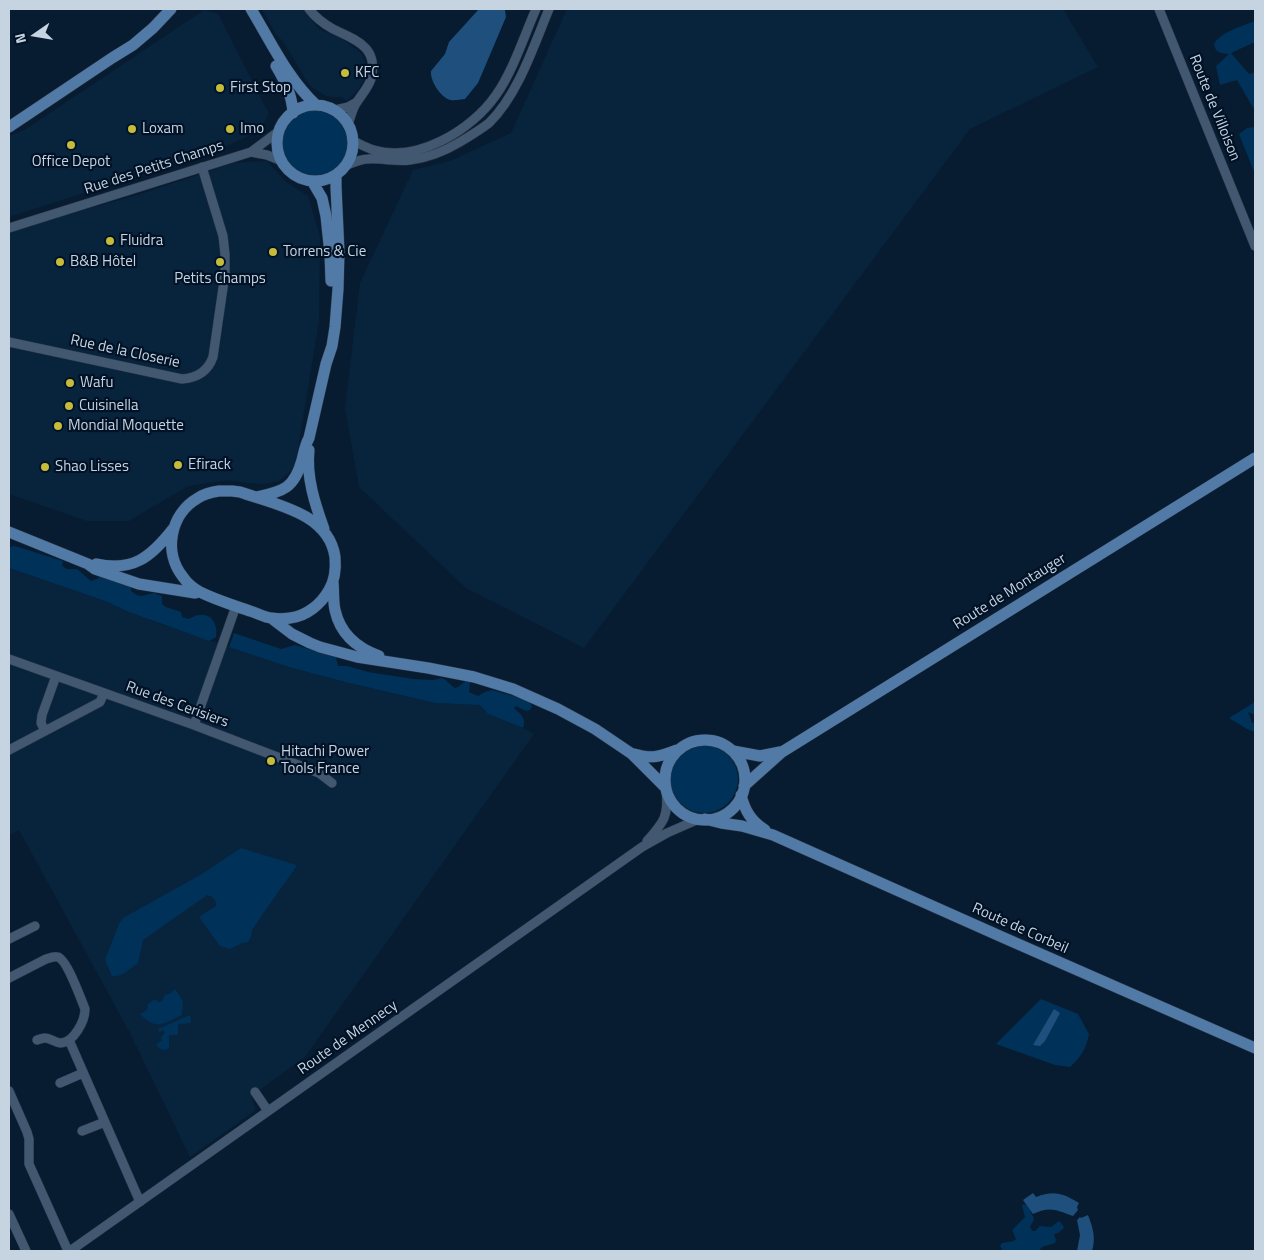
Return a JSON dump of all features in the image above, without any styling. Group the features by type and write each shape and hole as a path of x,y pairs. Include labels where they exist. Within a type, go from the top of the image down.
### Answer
{"main road":[{"path":"9,127 132,45 153,28 171,9"},
{"path":"242,9 283,78 292,102 293,113"},
{"path":"251,9 293,80 316,105"},
{"path":"316,105 335,110 342,116 348,124 353,141 352,154 346,165 336,175 324,180 312,181 300,178 289,171 278,152 277,141 284,121 304,107 316,105"},
{"path":"336,175 338,289 335,327 309,438 309,465 310,484 318,512 334,552 335,610 343,629 358,646 392,661 474,677 513,689 578,719 632,754 666,789 675,806 690,816 702,819 720,816 738,802 743,790 744,778 741,764 733,751 718,742 710,740 693,741 678,750 668,763 666,789"},
{"path":"312,181 322,198 330,254 330,326 326,364"},
{"path":"255,498 281,491 292,482 300,468 309,438"},
{"name":"Route de Montauger","path":"743,790 782,752 1255,458"},
{"path":"327,536 314,522 289,509 240,492 225,490 204,495 193,501 185,509 174,527 171,549 176,566 182,576 189,584 201,592 271,618 292,634 315,645 358,657 385,662 392,661"},
{"path":"88,564 114,566 135,563 154,551 174,527"},
{"path":"9,532 88,564 95,569 139,584 195,593 201,592"},
{"path":"271,618 290,618 309,611 323,599 333,581"},
{"path":"632,754 647,758 662,756 678,750"},
{"name":"Route de Montauger","path":"733,751 760,756 782,752"},
{"name":"Route de Corbeil","path":"743,790 746,809 752,819 773,835"},
{"name":"Route de Corbeil","path":"702,819 742,826 773,835 1255,1048"}],"street":[{"path":"309,9 319,20 353,37 368,51 372,66 371,78 357,102 348,124"},
{"path":"353,141 376,151 406,152 446,139 468,125 496,96 510,72 536,9"},
{"path":"346,165 367,158 410,160 431,155 449,148 488,123 513,91 549,9"},
{"name":"Route de Villoison","path":"1159,9 1255,246"},
{"path":"335,110 348,107 357,102"},
{"name":"Rue des Petits Champs","path":"9,228 251,152 279,131"},
{"path":"251,152 267,155 282,161"},
{"name":"Rue de la Closerie","path":"9,342 182,379 197,376 205,370 213,357 225,267 223,236 202,167"},
{"path":"194,725 236,606"},
{"name":"Rue des Cerisiers","path":"9,659 194,725 319,773 332,783"},
{"path":"45,731 41,723 42,715 56,676"},
{"path":"9,750 100,702 104,693"},
{"name":"Route de Mennecy","path":"642,847 662,822 668,805 666,789"},
{"name":"Route de Mennecy","path":"69,1251 642,847 667,833 702,819"},
{"path":"9,939 35,926"},
{"path":"9,978 46,959 58,957 64,961 69,970 85,1009 78,1032 69,1040 60,1043 45,1038 37,1040"},
{"path":"69,1040 140,1202"},
{"path":"60,1083 83,1073"},
{"path":"9,1091 27,1132 29,1164 69,1251"},
{"path":"255,1092 268,1112"},
{"path":"82,1132 104,1122"},
{"path":"9,1214 26,1251"}],"shaded area":[{"path":"262,9 304,9 320,30 341,38 362,54 366,64 365,78 358,90 347,101 342,97 326,96 313,88 308,83 283,41 276,35"},
{"path":"479,9 505,10 506,17 478,83 465,99 450,100 441,94 436,87 431,71 445,54 449,42"},
{"path":"567,9 1063,9 1098,67 970,129 584,648 466,588 359,487 345,408 360,283 413,170 450,161 511,133"},
{"path":"204,10 218,14 269,114 259,131 218,150 9,217 9,136 26,129"},
{"path":"1255,21 1255,42 1231,53 1249,74 1255,72 1255,111 1237,80 1220,85 1216,66 1229,54 1216,50 1214,44 1227,33"},
{"path":"315,110 328,113 338,120 345,130 348,143 345,156 338,166 328,173 315,176 302,173 292,166 285,156 282,143 285,130 292,120 302,113"},
{"path":"1255,127 1255,174 1239,134 1247,128"},
{"path":"267,161 286,182 308,196 320,236 319,321 295,467 279,481 264,484 228,480 188,486 129,521 87,521 9,494 9,231 141,194 234,163"},
{"path":"13,546 63,561 62,566 67,569 77,569 91,581 102,575 131,586 131,591 137,595 142,596 154,593 162,596 162,604 181,612 182,617 188,619 198,615 208,616 214,621 216,637 209,641 129,612 105,601 9,568 9,548"},
{"path":"9,568 105,601 166,626 289,667 435,703 480,705 488,714 534,734 305,1057 251,1096 256,1110 190,1157 130,1033 19,830 9,835"},
{"path":"234,633 281,649 295,645 336,657 338,666 347,666 368,672 413,679 433,680 442,678 455,688 467,680 470,683 469,692 478,696 492,690 524,699 532,707 526,711 516,706 514,708 521,714 524,722 523,728 488,714 480,705 435,703 289,667 229,647"},
{"path":"1255,702 1255,715 1248,712 1252,723 1255,723 1255,732 1229,718"},
{"path":"704,745 717,748 728,755 735,766 738,779 735,792 728,803 717,810 704,813 691,810 680,803 673,792 670,779 673,766 680,755 691,748"},
{"path":"241,848 296,865 252,930 248,942 230,949 220,946 199,917 216,906 214,899 207,895 143,940 138,963 123,974 112,976 105,960 123,918 202,874"},
{"path":"175,989 183,1001 182,1015 164,1023 155,1024 140,1014 146,1011 147,1005 155,999 161,1002 165,995"},
{"path":"1041,999 1078,1014 1089,1034 1082,1052 1070,1067 1055,1065 996,1044"},
{"path":"1054,1009 1060,1013 1045,1041 1040,1046 1033,1045"},
{"path":"190,1015 191,1023 178,1024 178,1035 169,1035 169,1048 160,1049 156,1044 162,1041 161,1037 165,1033 163,1030 159,1032 158,1029"},
{"path":"1033,1193 1036,1197 1053,1193 1063,1195 1079,1203 1078,1210 1073,1216 1053,1210 1044,1210 1033,1214 1023,1200"},
{"path":"1023,1204 1027,1205 1034,1218 1030,1226 1032,1231 1035,1231 1040,1226 1051,1227 1059,1221 1064,1228 1054,1234 1055,1243 1042,1247 1040,1249 1042,1251 1002,1251 1000,1246 1002,1243 1016,1239 1012,1230 1025,1217"},
{"path":"1088,1215 1094,1242 1092,1251 1077,1251 1080,1235 1077,1220"}],"place":[{"name":"KFC","path":"345,73"},
{"name":"First Stop","path":"220,88"},
{"name":"Loxam","path":"132,129"},
{"name":"Imo","path":"230,129"},
{"name":"Office Depot","path":"71,145"},
{"name":"Fluidra","path":"110,241"},
{"name":"Torrens & Cie","path":"273,252"},
{"name":"B&B Hôtel","path":"60,262"},
{"name":"Petits Champs","path":"220,262"},
{"name":"Wafu","path":"70,383"},
{"name":"Cuisinella","path":"69,406"},
{"name":"Mondial Moquette","path":"58,426"},
{"name":"Efirack","path":"178,465"},
{"name":"Shao Lisses","path":"45,467"},
{"name":"Hitachi Power Tools France","path":"271,761"}]}
